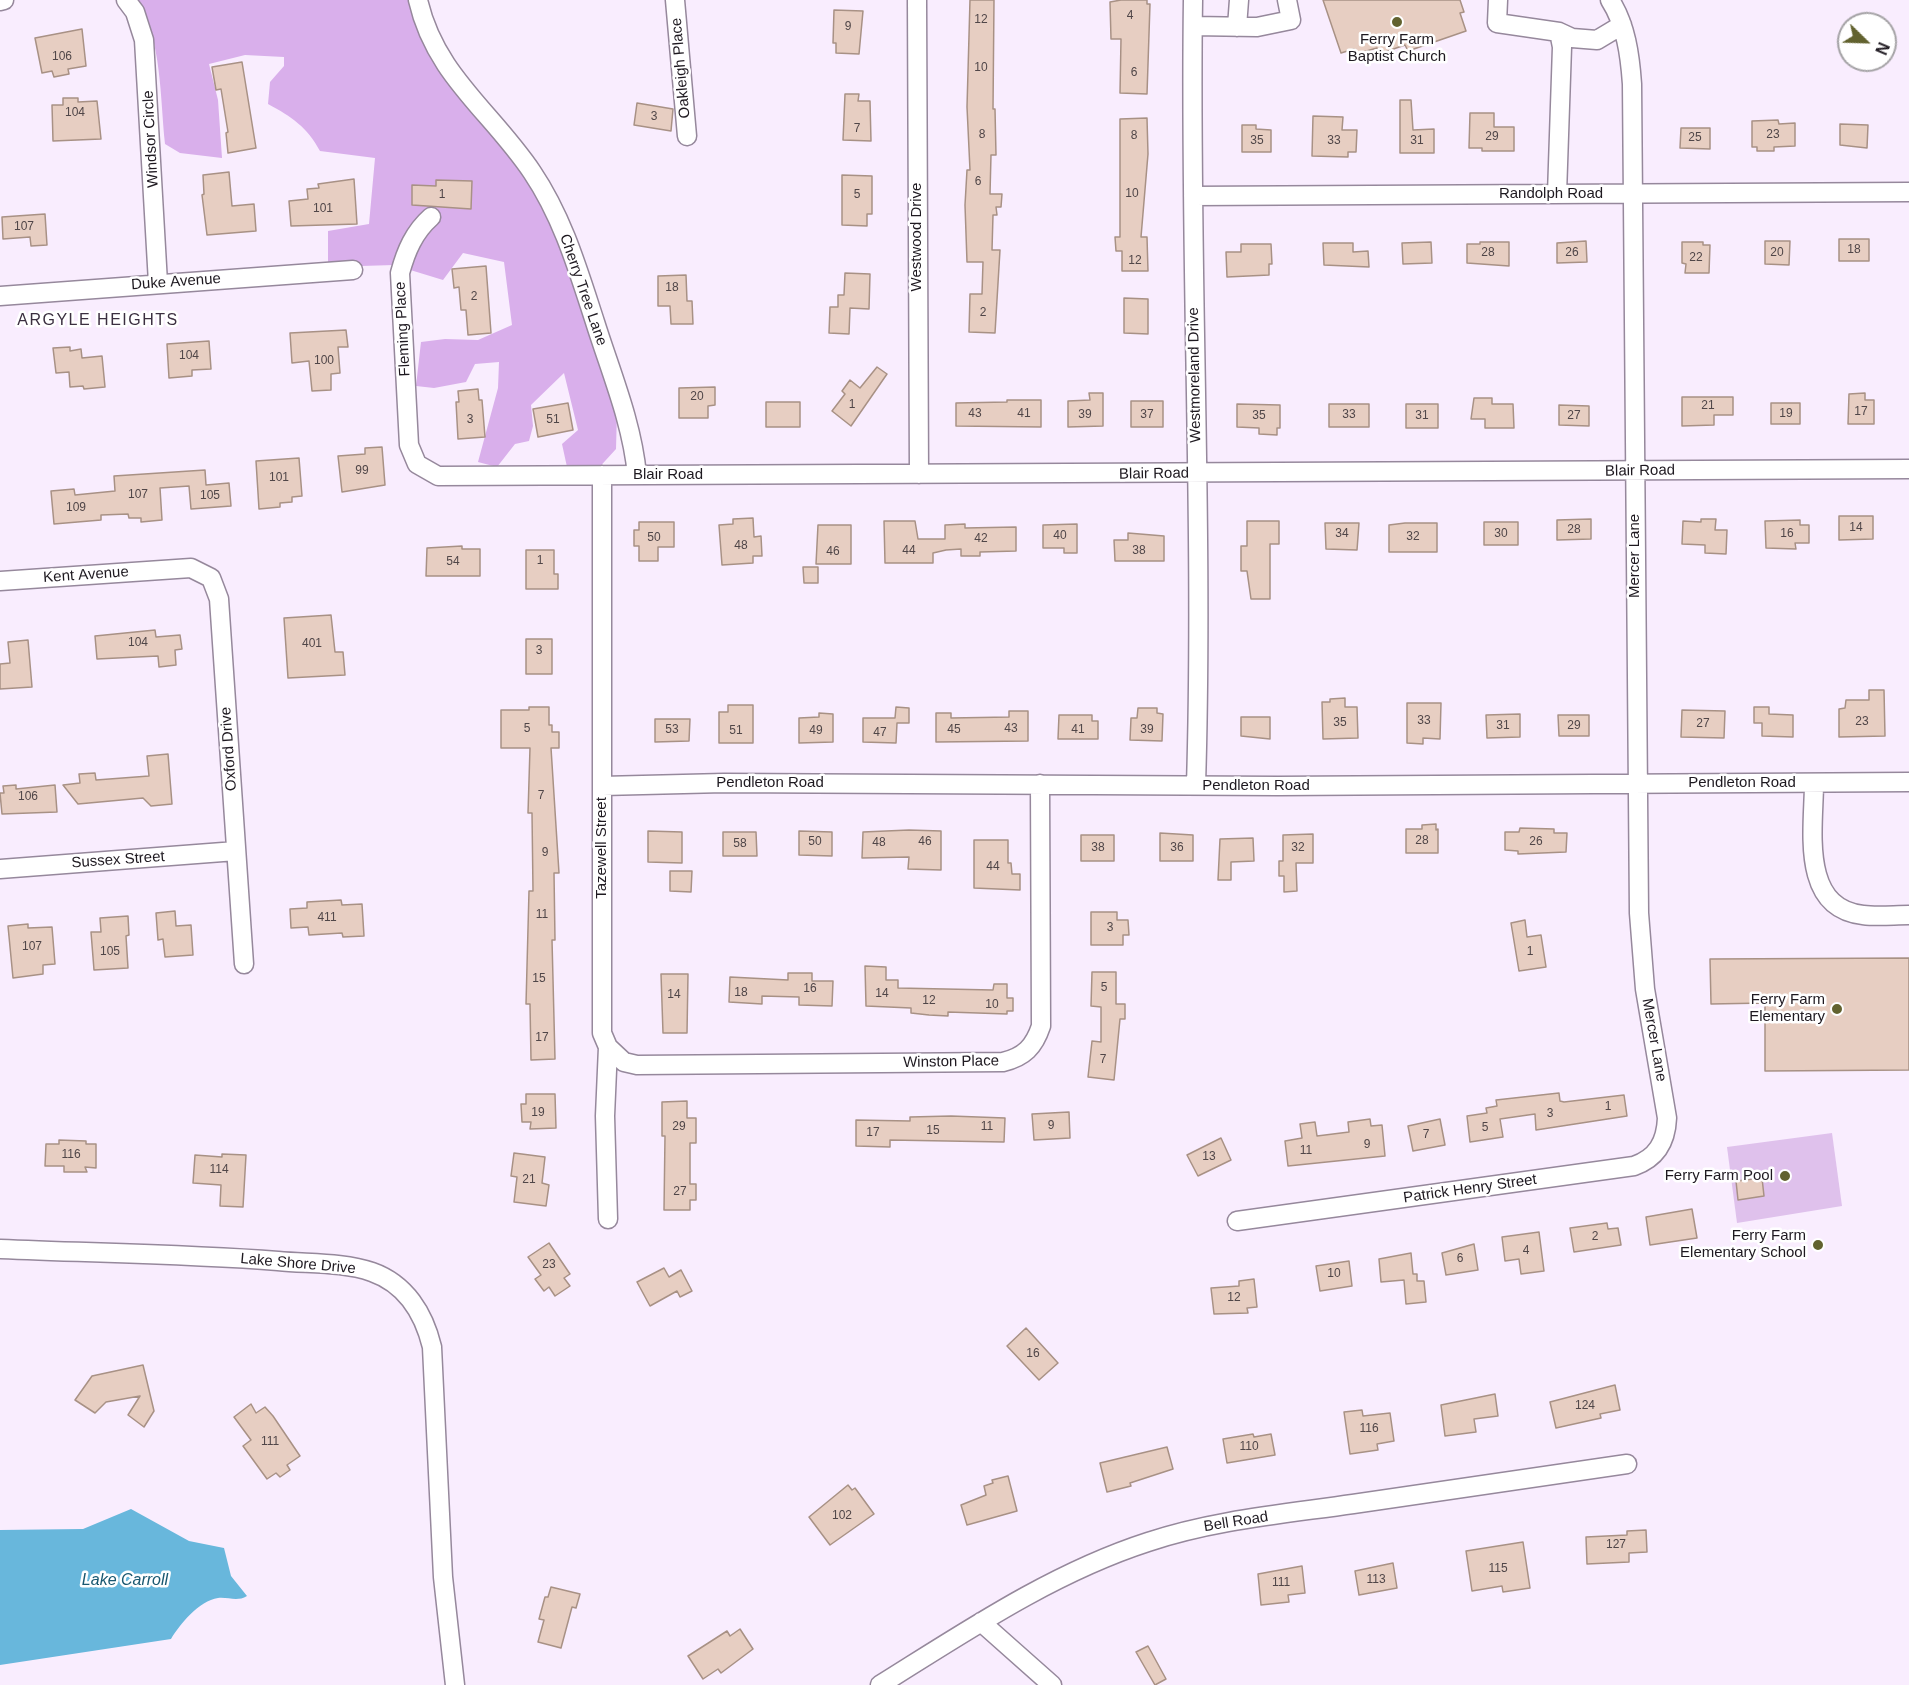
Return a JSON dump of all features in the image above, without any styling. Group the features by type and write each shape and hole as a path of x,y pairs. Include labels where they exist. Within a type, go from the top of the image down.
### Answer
{"street":[{"name":"Windsor Circle","path":"126,0 135,12 144,40 158,284"},
{"name":"Cherry Tree Lane","path":"418,0 424,28 439,56 458,83 507,137 533,173 552,206 582,277 630,428 637,475"},
{"name":"Oakleigh Place","path":"675,0 687,136"},
{"name":"Westwood Drive","path":"917,0 919,474"},
{"name":"Westmoreland Drive","path":"1194,0 1193,196 1198,474 1196,785"},
{"path":"1237,27 1239,0"},
{"path":"1193,26 1257,27 1292,20 1287,0"},
{"path":"1498,0 1497,23 1559,32 1572,38 1597,40 1622,25"},
{"name":"Mercer Lane","path":"1610,0 1622,25 1630,57 1632,84 1636,783 1639,913 1644,978 1666,1113"},
{"path":"1557,194 1563,47 1559,32"},
{"name":"Randolph Road","path":"1193,196 1909,192"},
{"name":"Fleming Place","path":"410,450 400,273 413,237 431,217"},
{"name":"Duke Avenue","path":"0,296 353,270"},
{"name":"Blair Road","path":"410,450 417,464 438,476 1909,469"},
{"name":"Tazewell Street","path":"602,475 602,1034 608,1047 605,1116 608,1219"},
{"name":"Oxford Drive","path":"172,569 191,568 201,571 211,578 216,588 244,964"},
{"name":"Kent Avenue","path":"0,581 172,569"},
{"name":"Pendleton Road","path":"602,786 724,783 1196,785 1909,782"},
{"path":"1814,783 1814,867 1819,884 1826,894 1847,911 1862,915 1909,915"},
{"name":"Winston Place","path":"608,1047 624,1062 637,1065 1003,1062 1016,1059 1036,1041 1041,1026 1040,784"},
{"name":"Sussex Street","path":"0,869 236,851"},
{"name":"Patrick Henry Street","path":"1237,1221 1634,1166 1653,1156 1662,1145 1667,1132 1666,1113"},
{"name":"Lake Shore Drive","path":"0,1249 253,1260 355,1267 374,1272 406,1294 428,1328 432,1347 443,1577 455,1685"},
{"name":"Bell Road","path":"880,1685 981,1622 1044,1587 1112,1555 1193,1529 1627,1464"},
{"path":"981,1622 1052,1685"}],"shaded area":[{"path":"138,0 413,0 554,217 617,412 616,449 595,472 567,467 562,444 578,430 564,373 531,405 533,426 529,441 515,444 497,467 478,462 498,388 499,362 475,364 466,382 434,388 416,386 421,342 445,339 478,340 512,325 504,262 463,253 443,280 394,265 328,267 328,231 369,224 375,158 320,151 310,135 298,123 268,104 270,82 284,66 284,57 245,55 209,64 218,100 222,158 180,153 165,144 156,52 146,16"},
{"name":"Ferry Farm Pool","path":"1832,1133 1842,1206 1737,1223 1727,1147"}],"water":[{"name":"Lake Carroll","path":"131,1509 189,1541 224,1548 231,1576 247,1596 211,1600 197,1608 171,1639 0,1665 0,1530 83,1529"}],"building":[{"path":"970,0 994,0 993,109 995,109 996,155 991,155 990,194 1002,194 1001,207 996,207 997,215 993,215 992,250 1000,250 995,333 969,332 970,294 982,294 983,262 967,262 965,205 967,170 970,170 967,107"},
{"path":"1147,0 1147,4 1150,4 1147,94 1120,93 1121,39 1111,39 1110,2"},
{"name":"Ferry Farm Baptist Church","path":"1323,0 1460,0 1464,12 1460,13 1466,31 1408,51 1405,45 1379,54 1377,48 1356,54 1354,49 1341,53"},
{"path":"834,10 863,11 859,54 836,53 836,43 833,43"},
{"path":"82,29 86,66 68,69 69,74 54,77 52,71 42,73 35,38"},
{"path":"242,62 256,148 228,153 226,133 228,132 221,89 216,90 212,67"},
{"path":"845,94 859,94 858,101 870,101 871,141 843,140"},
{"path":"63,98 78,98 78,102 97,101 101,139 53,141 52,105 63,105"},
{"path":"1400,100 1411,100 1413,130 1434,129 1434,153 1400,153"},
{"path":"637,103 673,109 671,131 634,125"},
{"path":"1470,113 1494,113 1494,127 1514,127 1514,151 1482,151 1482,148 1469,148"},
{"path":"1313,116 1343,117 1342,130 1357,130 1356,152 1348,152 1348,157 1312,156"},
{"path":"1147,118 1148,154 1141,237 1147,237 1148,271 1122,271 1122,251 1116,251 1115,237 1120,237 1120,119"},
{"path":"1778,120 1779,124 1795,123 1795,146 1774,147 1774,151 1757,151 1757,147 1752,147 1752,121"},
{"path":"1840,124 1868,125 1867,148 1840,145"},
{"path":"1242,125 1256,125 1256,129 1271,130 1271,152 1242,152"},
{"path":"1681,128 1710,128 1710,149 1680,148"},
{"path":"229,172 232,206 254,204 256,231 207,235 202,195 204,194 203,175"},
{"path":"842,175 872,176 872,214 867,214 867,226 842,225"},
{"path":"354,179 357,224 291,226 289,201 308,199 307,189 319,188 318,184"},
{"path":"436,180 472,181 471,209 412,205 412,185 436,186"},
{"path":"45,214 47,245 31,246 30,237 3,239 2,217"},
{"path":"1839,239 1869,239 1869,261 1839,261"},
{"path":"1586,241 1587,262 1557,263 1557,243"},
{"path":"1765,241 1790,241 1789,265 1765,264"},
{"path":"1431,242 1432,263 1403,264 1402,243"},
{"path":"1480,242 1509,242 1509,266 1467,263 1467,244 1480,244"},
{"path":"1682,242 1703,242 1703,245 1710,245 1709,273 1685,273 1686,264 1682,263"},
{"path":"1323,243 1353,243 1353,252 1368,251 1369,267 1324,265"},
{"path":"1241,244 1271,244 1272,264 1269,264 1269,275 1227,277 1226,252 1241,252"},
{"path":"486,266 491,333 468,335 466,310 461,310 459,287 454,288 452,269"},
{"path":"845,273 870,274 869,309 850,308 849,334 829,333 830,307 838,307 838,295 844,295"},
{"path":"686,275 687,301 692,301 693,324 671,324 670,306 658,306 658,276"},
{"path":"1124,298 1148,299 1148,334 1124,333"},
{"path":"346,330 348,347 338,347 340,373 331,374 331,390 312,391 309,361 292,363 290,333"},
{"path":"209,341 211,369 192,370 192,376 169,378 167,344"},
{"path":"70,347 70,351 81,349 82,358 102,356 105,387 84,389 83,386 70,387 69,372 56,373 53,348"},
{"path":"877,367 887,374 851,426 832,411 845,394 842,391 850,380 860,388"},
{"path":"715,387 715,405 708,406 708,418 679,418 679,388"},
{"path":"478,389 479,400 482,400 485,437 458,439 456,402 459,402 458,391"},
{"path":"1089,393 1103,393 1103,426 1068,427 1068,401 1090,400"},
{"path":"1865,393 1865,400 1874,400 1874,424 1848,424 1849,394"},
{"path":"1682,397 1733,397 1733,415 1714,415 1714,425 1682,426"},
{"path":"1474,398 1492,398 1492,404 1513,404 1514,428 1485,428 1485,419 1471,419"},
{"path":"1007,400 1041,400 1041,427 956,426 956,403 1007,402"},
{"path":"1131,401 1163,401 1163,427 1131,427"},
{"path":"766,402 800,402 800,427 766,427"},
{"path":"568,403 573,430 538,437 533,409"},
{"path":"1771,403 1800,403 1800,424 1771,424"},
{"path":"1237,404 1280,405 1280,428 1277,428 1277,435 1259,434 1259,428 1237,427"},
{"path":"1329,404 1369,404 1369,427 1329,427"},
{"path":"1406,404 1438,404 1438,428 1406,428"},
{"path":"1559,405 1589,406 1589,426 1559,425"},
{"path":"382,447 385,485 342,492 338,456 365,454 365,448"},
{"path":"299,458 302,496 292,497 292,502 280,503 280,507 259,509 256,461"},
{"path":"205,470 206,485 229,483 231,506 191,509 189,486 160,488 162,520 141,522 141,518 129,518 128,514 101,515 101,520 54,524 51,491 74,489 75,495 115,491 114,476"},
{"path":"1839,516 1873,516 1873,539 1839,540"},
{"path":"753,518 754,537 761,536 762,556 753,556 753,563 722,565 719,525 733,524 733,519"},
{"path":"1591,519 1591,539 1557,540 1557,520"},
{"path":"1701,519 1716,519 1715,530 1727,530 1726,554 1705,553 1705,545 1682,544 1683,521 1701,522"},
{"path":"1800,520 1800,525 1809,525 1809,543 1795,543 1796,549 1766,548 1765,521"},
{"path":"884,521 915,521 918,539 945,539 945,525 965,524 965,528 1016,527 1016,551 980,552 980,556 961,556 961,549 946,550 933,553 933,563 885,563"},
{"path":"1247,521 1279,521 1279,544 1270,544 1270,599 1251,599 1247,571 1241,571 1241,546 1247,546"},
{"path":"639,522 674,522 674,547 658,547 658,561 639,561 639,546 634,546 634,530 639,530"},
{"path":"1484,522 1518,522 1518,545 1484,545"},
{"path":"1325,523 1359,523 1357,550 1326,549"},
{"path":"1437,523 1437,552 1389,552 1389,525"},
{"path":"1077,524 1077,553 1064,553 1064,548 1043,548 1043,525"},
{"path":"818,525 851,525 851,564 816,564"},
{"path":"1128,533 1164,536 1164,561 1115,561 1114,540 1128,540"},
{"path":"462,546 462,549 480,549 480,576 426,576 427,548"},
{"path":"526,550 554,550 554,574 558,574 558,589 526,589"},
{"path":"803,567 818,567 818,583 804,583"},
{"path":"331,615 335,652 343,652 345,675 288,678 284,618"},
{"path":"155,630 156,637 180,635 182,649 175,650 176,665 159,667 158,656 97,659 95,636"},
{"path":"526,639 552,639 552,674 526,674"},
{"path":"28,640 32,687 0,689 0,664 10,663 8,642"},
{"path":"1869,690 1884,690 1885,736 1839,737 1839,709 1845,708 1846,700 1869,700"},
{"path":"1345,698 1345,707 1357,707 1358,738 1323,739 1322,702"},
{"path":"1407,703 1441,703 1440,739 1423,738 1423,744 1407,743"},
{"path":"728,705 753,705 753,743 719,743 719,712 728,712"},
{"path":"529,707 549,707 549,725 552,725 552,732 559,732 559,748 551,748 559,873 554,873 555,940 552,940 555,1059 531,1060 530,1004 526,1004 529,891 533,891 532,813 528,813 530,748 501,748 501,710 529,710"},
{"path":"896,707 909,708 909,723 897,723 896,743 863,742 863,718 895,718"},
{"path":"1754,707 1769,707 1769,714 1793,715 1793,737 1762,736 1762,723 1754,723"},
{"path":"1138,708 1157,708 1157,713 1163,714 1162,741 1130,740 1131,718 1137,718"},
{"path":"1682,710 1725,711 1724,738 1681,737"},
{"path":"1009,711 1028,711 1028,741 936,742 936,713 951,713 951,718 1009,717"},
{"path":"819,713 833,714 833,742 799,743 799,718 819,717"},
{"path":"1520,714 1520,737 1487,738 1486,715"},
{"path":"1059,715 1092,715 1092,721 1098,721 1098,739 1058,739"},
{"path":"1558,715 1589,715 1589,736 1559,736"},
{"path":"1241,717 1270,717 1270,739 1241,736"},
{"path":"655,719 690,719 689,741 655,742"},
{"path":"168,754 172,804 151,806 143,798 78,804 63,785 80,783 79,774 95,773 96,780 149,776 147,756"},
{"path":"16,785 16,789 55,785 57,812 2,814 0,793 4,793 3,786"},
{"path":"1436,824 1438,853 1406,853 1406,829 1422,829 1422,825"},
{"path":"1520,828 1554,829 1554,833 1567,833 1566,852 1518,854 1518,851 1505,850 1505,832 1519,832"},
{"path":"648,831 682,832 682,863 648,862"},
{"path":"799,831 832,832 832,856 799,855"},
{"path":"941,831 941,870 908,869 909,857 862,858 863,832"},
{"path":"723,832 756,832 757,856 723,856"},
{"path":"1160,833 1193,835 1193,861 1160,861"},
{"path":"1313,834 1313,863 1296,863 1297,891 1284,892 1284,876 1279,876 1279,861 1283,861 1283,835"},
{"path":"1081,835 1114,835 1114,861 1081,861"},
{"path":"1253,838 1254,861 1231,862 1231,880 1218,880 1220,839"},
{"path":"974,840 1008,840 1008,863 1011,863 1012,874 1020,874 1020,890 974,888"},
{"path":"670,871 692,871 691,892 670,891"},
{"path":"341,900 342,905 362,904 364,936 343,937 342,933 309,935 308,927 291,928 290,909 307,908 307,902"},
{"path":"175,911 176,926 191,925 193,955 165,957 163,939 158,940 156,913"},
{"path":"1091,912 1117,912 1117,920 1128,920 1129,935 1123,935 1123,945 1091,945"},
{"path":"128,916 129,935 126,936 128,968 94,970 91,932 101,932 100,918"},
{"path":"1525,920 1527,937 1541,935 1546,967 1519,971 1511,923"},
{"path":"28,924 28,928 52,927 55,964 43,965 43,974 13,978 8,926"},
{"name":"Ferry Farm Elementary","path":"1909,958 1909,1070 1765,1071 1765,1003 1711,1004 1710,959"},
{"path":"865,966 886,967 886,980 898,980 898,988 993,990 994,984 1007,984 1007,998 1013,998 1013,1011 1007,1011 1007,1014 948,1012 948,1016 911,1013 911,1008 866,1006"},
{"path":"1092,972 1116,972 1116,1004 1125,1004 1125,1019 1120,1019 1114,1080 1088,1077 1092,1041 1101,1042 1101,1007 1091,1006"},
{"path":"788,973 812,973 812,981 833,981 832,1006 799,1005 799,997 762,996 762,1004 729,1002 730,977 788,980"},
{"path":"661,974 688,974 687,1033 663,1033"},
{"path":"1559,1093 1560,1101 1564,1102 1624,1095 1627,1116 1536,1130 1535,1114 1500,1119 1503,1137 1470,1142 1467,1116 1487,1113 1486,1108 1497,1106 1496,1100"},
{"path":"526,1094 555,1094 556,1128 530,1129 531,1122 522,1122 521,1104 526,1104"},
{"path":"687,1101 687,1118 696,1118 696,1143 690,1143 690,1184 696,1184 696,1200 690,1200 690,1210 664,1210 665,1136 662,1136 662,1102"},
{"path":"1069,1112 1070,1138 1034,1140 1032,1114"},
{"path":"910,1117 1005,1118 1004,1142 890,1140 890,1147 856,1146 856,1120 910,1121"},
{"path":"1370,1119 1371,1126 1382,1125 1385,1156 1288,1166 1285,1141 1302,1138 1300,1124 1315,1122 1317,1136 1349,1132 1348,1122"},
{"path":"1440,1119 1445,1145 1413,1151 1408,1126"},
{"path":"1221,1138 1231,1160 1198,1176 1187,1155"},
{"path":"59,1140 86,1141 86,1144 96,1144 96,1168 85,1167 87,1172 64,1172 64,1166 45,1166 46,1144 59,1144"},
{"path":"514,1153 545,1157 542,1183 549,1185 546,1206 514,1202 517,1177 511,1176"},
{"path":"222,1154 246,1155 243,1207 220,1206 221,1185 193,1183 195,1155 222,1157"},
{"path":"1762,1178 1764,1196 1738,1200 1736,1181"},
{"path":"1692,1209 1697,1238 1650,1245 1646,1217"},
{"path":"1607,1223 1608,1229 1618,1228 1621,1245 1574,1252 1570,1228"},
{"path":"1539,1232 1544,1271 1521,1274 1519,1259 1505,1261 1502,1237"},
{"path":"549,1243 570,1274 564,1278 570,1286 555,1296 549,1287 544,1291 535,1279 541,1275 528,1257"},
{"path":"1474,1244 1478,1270 1446,1275 1442,1253"},
{"path":"1411,1253 1413,1274 1417,1274 1417,1281 1424,1281 1426,1302 1406,1304 1404,1280 1381,1282 1379,1259"},
{"path":"1349,1261 1352,1286 1320,1291 1316,1266"},
{"path":"664,1268 669,1277 681,1270 692,1291 680,1297 677,1291 650,1306 637,1282"},
{"path":"1254,1279 1257,1307 1247,1308 1248,1313 1214,1314 1211,1288 1239,1286 1239,1281"},
{"path":"1026,1328 1058,1363 1039,1380 1007,1346"},
{"path":"143,1365 154,1411 144,1427 128,1415 140,1396 106,1402 95,1413 75,1400 92,1376"},
{"path":"1615,1385 1620,1410 1600,1414 1601,1418 1556,1428 1550,1402"},
{"path":"1495,1394 1498,1416 1474,1419 1476,1432 1445,1436 1441,1405"},
{"path":"251,1404 256,1413 265,1407 300,1456 287,1465 290,1470 280,1477 276,1473 267,1479 243,1446 251,1440 234,1417"},
{"path":"1362,1410 1363,1416 1390,1413 1394,1441 1377,1444 1378,1450 1350,1454 1344,1412"},
{"path":"1253,1434 1254,1437 1271,1434 1275,1455 1227,1463 1223,1439"},
{"path":"1167,1447 1173,1469 1130,1483 1131,1486 1107,1492 1100,1463"},
{"path":"1008,1476 1017,1511 967,1525 961,1505 986,1495 984,1486 993,1483 992,1480"},
{"path":"848,1485 852,1490 855,1488 874,1514 830,1545 809,1517"},
{"path":"1646,1530 1647,1552 1629,1553 1629,1562 1587,1564 1586,1537 1627,1535 1627,1531"},
{"path":"1523,1542 1530,1588 1503,1592 1502,1586 1472,1591 1466,1551"},
{"path":"1393,1563 1397,1588 1359,1595 1355,1571"},
{"path":"1302,1566 1305,1593 1288,1595 1289,1602 1261,1605 1258,1574"},
{"path":"551,1587 580,1594 576,1608 572,1607 561,1648 538,1642 544,1620 539,1619 545,1597 548,1597"},
{"path":"740,1629 753,1649 721,1673 718,1669 703,1679 688,1656 727,1631 730,1636"},
{"path":"1148,1646 1166,1679 1155,1685 1136,1652"}],"place":[{"name":"Ferry Farm Baptist Church","path":"1397,22"},
{"name":"Ferry Farm Elementary","path":"1837,1009"},
{"name":"Ferry Farm Pool","path":"1785,1176"},
{"name":"Ferry Farm Elementary School","path":"1818,1245"}],"district":[{"name":"ARGYLE HEIGHTS","path":"98,321"}]}
